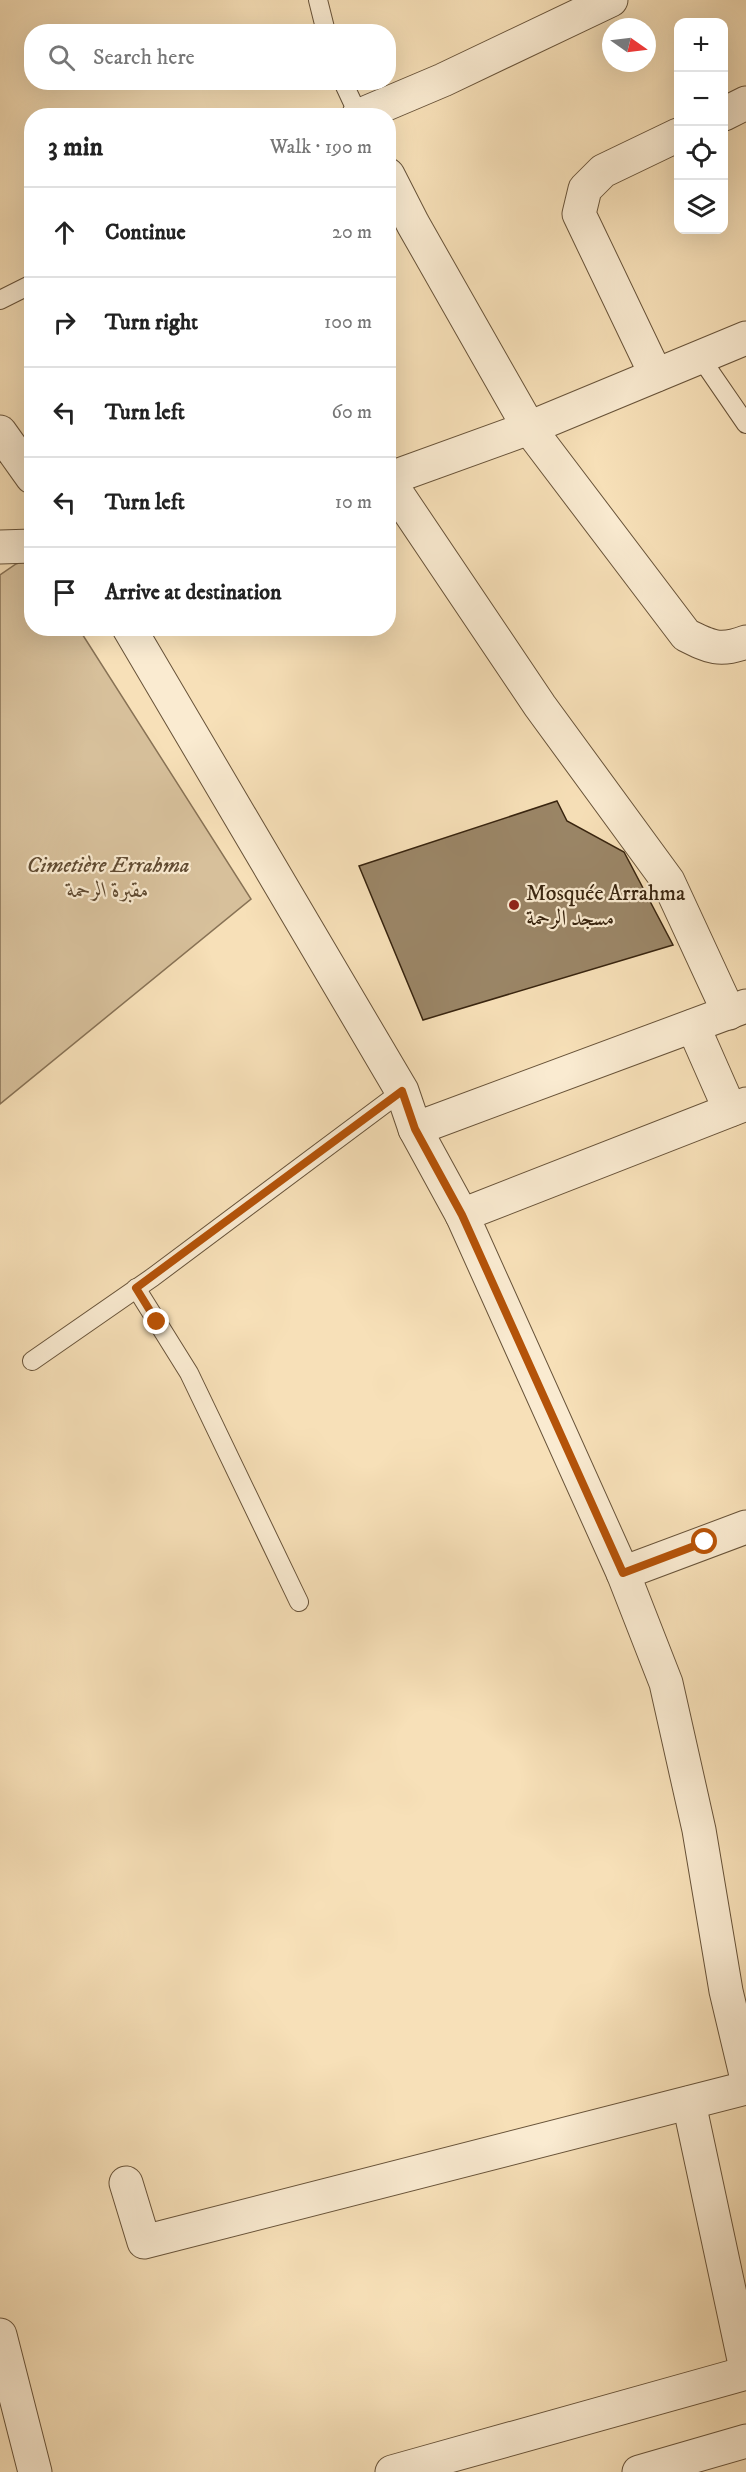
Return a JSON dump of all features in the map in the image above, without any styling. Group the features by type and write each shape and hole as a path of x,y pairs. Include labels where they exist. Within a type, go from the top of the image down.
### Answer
{"street":[{"path":"374,108 443,80 611,0"},
{"path":"728,112 746,103"},
{"path":"656,375 579,214 585,189 603,171 674,137"},
{"path":"396,191 529,428 686,634 707,646 729,649 746,642"},
{"path":"396,476 529,428 746,338"},
{"path":"0,432 24,466"},
{"path":"396,491 540,706 668,881 737,1010 415,1129"},
{"path":"0,547 24,546"},
{"path":"134,636 402,1091 415,1129 462,1215 623,1573 666,1683 699,1830 726,1991 746,2075"},
{"path":"462,1215 738,1107 693,1026"},
{"path":"623,1573 746,1527"},
{"path":"126,2183 144,2242 746,2088"},
{"path":"392,2472 746,2371 688,2103"},
{"path":"0,2336 35,2472"},
{"path":"639,2472 746,2441"}],"lane":[{"path":"318,0 324,24"},
{"path":"346,90 354,108"},
{"path":"0,300 24,288"},
{"path":"700,357 746,424"},
{"path":"32,1361 136,1288 402,1091"},
{"path":"136,1288 189,1373 299,1602"}],"green space":[{"name":"Cimetière Errahma مقبرة الرحمة","path":"24,561 24,636 83,636 251,899 0,1104 0,575"}],"building":[{"name":"Mosquée Arrahma مسجد الرحمة","path":"557,801 567,821 624,852 673,945 423,1020 359,866"}],"place":[{"name":"Mosquée Arrahma مسجد الرحمة","path":"514,905"}],"route":[{"path":"157,1322 136,1288 402,1091 415,1129 462,1215 623,1573 705,1542"}]}
